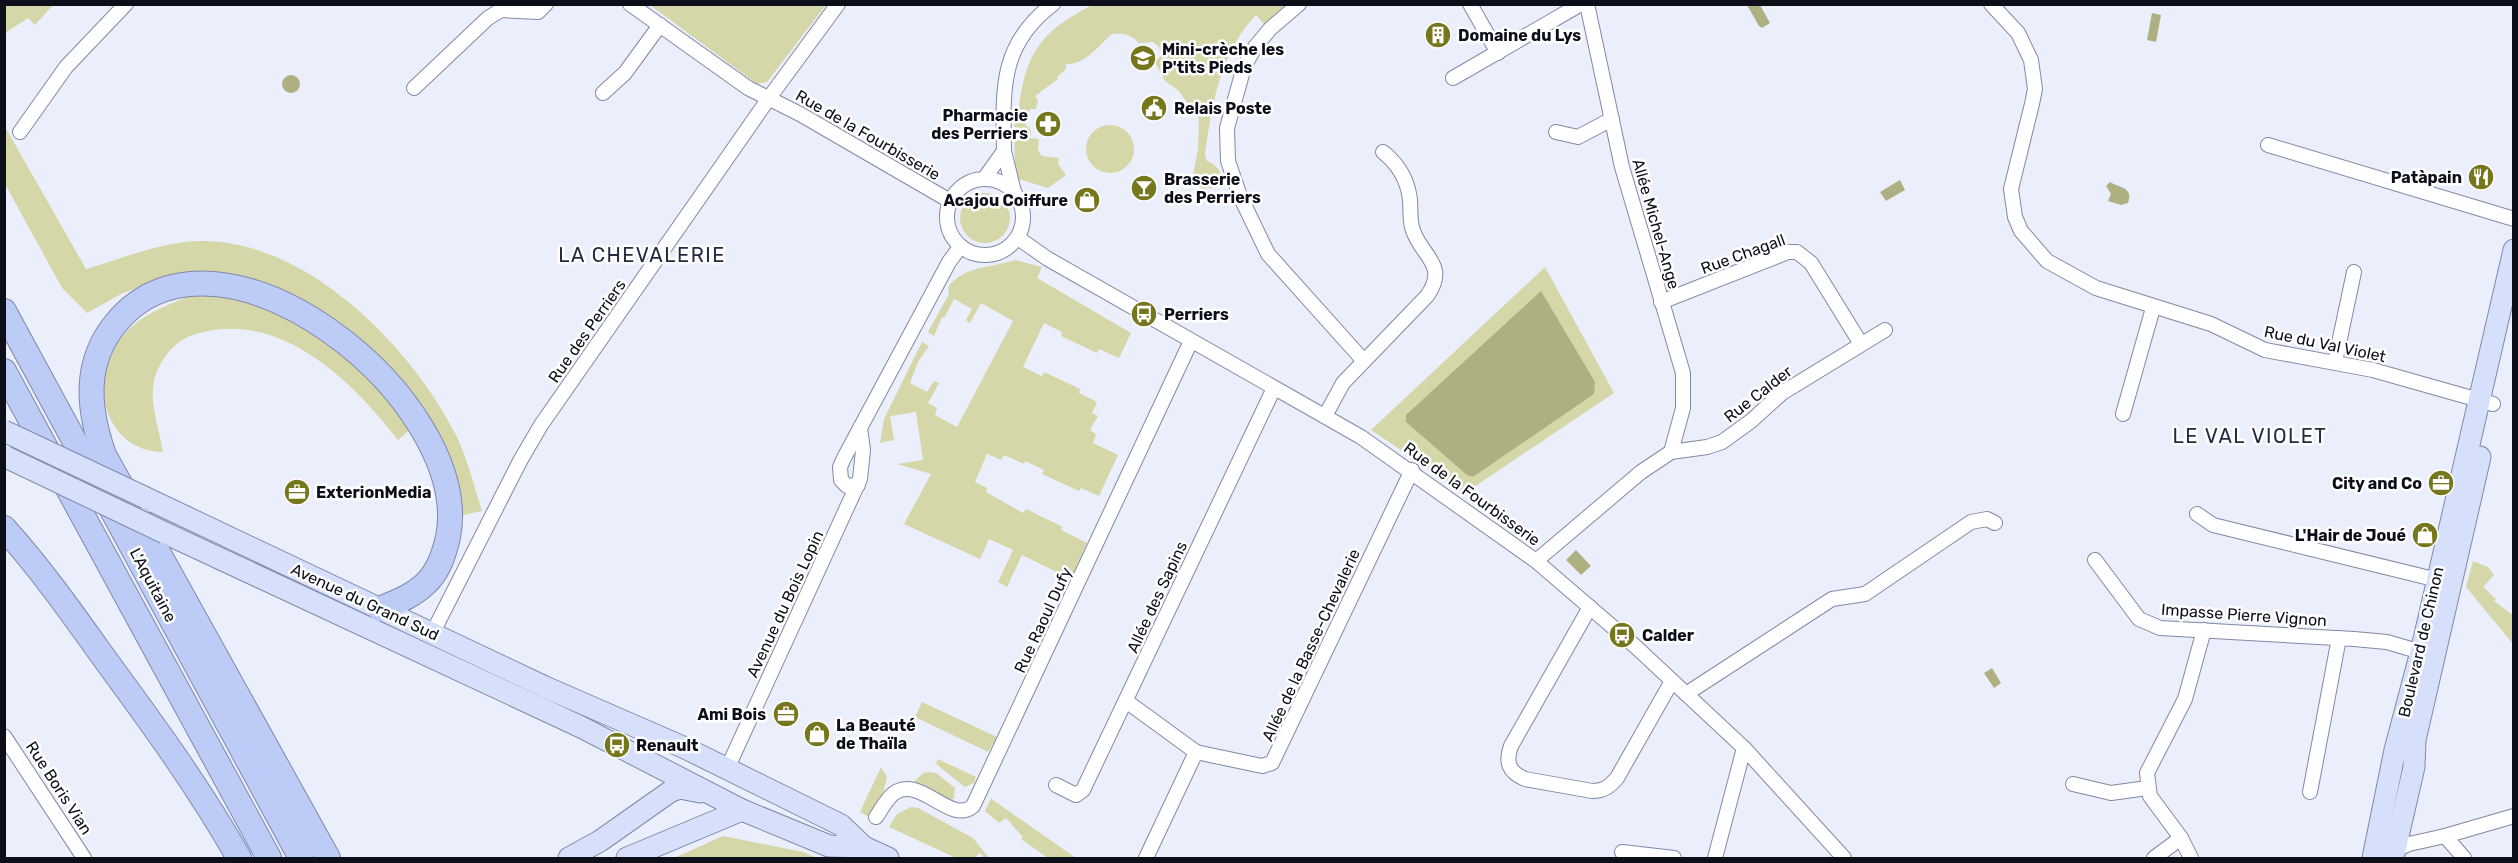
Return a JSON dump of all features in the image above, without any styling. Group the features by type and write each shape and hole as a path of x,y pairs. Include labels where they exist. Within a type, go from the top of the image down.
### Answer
{"highway":[{"path":"328,858 104,455 94,426 90,388 99,349 119,318 134,306 167,289 204,284 224,285 262,296 312,320 348,345 388,383 431,442 445,477 450,518 446,548 434,574 414,593 380,609"},
{"name":"L'Aquitaine","path":"4,311 301,858"},
{"name":"L'Aquitaine","path":"4,371 269,858"},
{"path":"4,528 36,564 170,747 196,785 239,858"}],"main road":[{"name":"Boulevard de Chinon","path":"2395,854 2414,767 2415,740 2444,581 2486,402 2514,250"},
{"name":"Boulevard de Chinon","path":"2486,402 2514,313"},
{"name":"Avenue du Grand Sud","path":"4,431 432,634 727,769 841,825 864,848"},
{"name":"Avenue du Grand Sud","path":"5,457 580,727 710,794"},
{"name":"Boulevard de Chinon","path":"2375,858 2395,750 2421,652 2444,581"},
{"path":"636,756 651,779 651,797 648,808"},
{"path":"695,828 710,794 727,769"},
{"path":"569,858 648,808 670,791 680,788 710,794 742,810 829,846 864,848 888,858"},
{"path":"627,858 742,810"}],"street":[{"path":"20,132 66,67 126,4"},
{"path":"414,88 494,14 501,10 538,12 546,4"},
{"name":"Rue de la Fourbisserie","path":"630,4 748,88 950,201"},
{"name":"Rue des Perriers","path":"432,634 520,460 541,425 769,98 838,4"},
{"path":"1014,192 1005,185 984,179 964,185 950,201 946,213 947,226 960,247 970,253 994,255 1012,246 1023,227 1023,213 1014,192 1004,151 1003,92 1012,52 1028,27 1053,4"},
{"path":"1299,4 1270,29 1244,67 1227,128 1228,161 1240,196 1268,254 1363,360"},
{"path":"1470,4 1498,53"},
{"path":"1453,78 1581,4"},
{"name":"Allée Michel-Ange","path":"1587,4 1622,167 1683,372 1683,408 1671,452"},
{"name":"Rue du Val Violet","path":"1991,4 2018,33 2031,60 2032,104 2011,189 2015,217 2021,231 2038,253 2058,269 2096,288 2153,308 2211,324 2265,350 2335,362 2486,402"},
{"path":"603,93 625,73 660,25"},
{"path":"1556,132 1578,137 1612,119"},
{"path":"2268,145 2514,219"},
{"path":"984,179 1004,151"},
{"path":"1325,416 1343,383 1427,296 1436,276 1434,264 1413,233 1410,199 1401,173 1383,152"},
{"name":"Rue de la Fourbisserie","path":"1018,238 1048,259 1325,416 1412,470 1456,506 1536,561 1590,607 1744,748 1844,858"},
{"path":"858,485 847,486 840,480 839,474 844,458 949,262 960,247"},
{"name":"Rue Chagall","path":"1661,302 1788,252 1797,252 1811,263 1861,344"},
{"path":"2335,362 2354,272"},
{"path":"2123,414 2153,308"},
{"name":"Rue Calder","path":"1536,561 1641,472 1671,452 1707,447 1722,442 1751,421 1782,393 1885,330"},
{"name":"Rue Raoul Dufy","path":"876,817 894,794 905,789 920,792 959,811 968,810 973,806 1191,341"},
{"name":"Allée des Sapins","path":"1056,784 1076,795 1082,793 1274,388"},
{"name":"Avenue du Bois Lopin","path":"727,769 858,485 863,450 860,428"},
{"name":"Allée de la Basse-Chevalerie","path":"1126,701 1196,752 1262,766 1272,763 1412,470"},
{"path":"2197,514 2213,525 2444,581"},
{"path":"1686,694 1832,599 1852,598 1865,594 1971,522 1987,519 1995,523"},
{"name":"Impasse Pierre Vignon","path":"2095,560 2139,619 2160,628 2387,642 2421,652"},
{"path":"1590,607 1511,746 1507,757 1509,767 1515,775 1601,791 1617,778 1672,681"},
{"path":"2191,858 2181,838 2156,806 2147,788 2150,763 2188,690 2204,630"},
{"path":"2310,792 2339,638"},
{"name":"Rue Boris Vian","path":"4,736 84,858"},
{"path":"1715,858 1744,748"},
{"path":"1146,858 1196,752"},
{"path":"2073,784 2111,792 2147,788"},
{"path":"2375,858 2395,854 2445,836 2514,816"},
{"path":"2445,836 2464,858"},
{"path":"2154,858 2181,838"},
{"path":"1622,852 1674,858"}],"shaded area":[{"path":"5,5 53,5 35,25 28,18 5,33"},
{"path":"650,5 826,5 767,82 757,84"},
{"path":"1092,5 1286,5 1264,24 1256,15 1234,45 1226,62 1215,98 1205,154 1207,161 1220,172 1220,179 1215,187 1202,189 1196,184 1193,176 1198,148 1199,119 1178,90 1165,81 1155,62 1162,55 1159,47 1153,42 1138,43 1130,36 1119,34 1112,34 1085,58 1066,64 1066,69 1057,77 1058,79 1035,96 1038,100 1036,109 1030,109 1028,120 1024,123 1031,130 1030,138 1039,139 1038,150 1042,156 1059,158 1058,164 1066,175 1048,188 1015,178 1014,113 1019,108 1026,71 1032,57 1049,34"},
{"path":"1747,5 1760,5 1770,23 1762,28 1759,26"},
{"path":"2152,13 2161,15 2156,42 2147,40"},
{"path":"291,75 297,78 300,84 297,90 291,93 285,90 282,84 285,78"},
{"path":"4,125 86,269 175,243 205,241 244,246 283,260 320,281 354,307 386,337 438,403 461,446 482,511 450,518 419,422 398,440 358,394 335,373 284,340 256,331 227,329 196,334 173,348 161,362 153,388 154,412 163,452 134,445 114,425 108,413 103,383 105,368 115,347 129,329 159,309 185,298 155,281 123,293 87,313 62,288 5,184"},
{"path":"1110,125 1127,132 1134,149 1127,166 1110,173 1093,166 1086,149 1093,132"},
{"path":"1900,180 1905,190 1886,201 1880,192"},
{"path":"2110,182 2127,191 2128,203 2121,205 2108,201 2111,194 2106,186"},
{"path":"985,193 1003,200 1010,218 1003,236 985,243 967,236 960,218 967,200"},
{"path":"1015,260 1042,267 1037,278 1131,333 1119,358 1099,349 1097,353 1061,336 1062,332 1044,323 1023,367 1042,376 1044,372 1080,389 1079,393 1097,402 1092,413 1098,416 1090,430 1096,434 1093,443 1118,455 1099,496 1081,488 1079,491 1042,474 1044,470 1025,461 1024,464 1004,455 1001,460 987,454 975,482 987,488 986,492 1023,513 1026,509 1063,527 1061,530 1087,543 1071,579 1022,555 1007,587 998,582 1013,550 989,539 980,559 904,524 931,474 897,464 923,460 916,412 890,416 894,440 880,443 884,419 922,342 929,346 918,362 910,383 927,392 934,381 939,383 928,403 937,408 935,415 957,427 1013,321 981,303 970,323 966,320 972,309 954,299 944,318 942,317 934,336 928,332 949,294 948,287 955,280 979,268"},
{"path":"1545,267 1614,393 1465,493 1371,430"},
{"path":"1541,291 1595,382 1594,394 1473,477 1467,475 1406,422 1406,415"},
{"path":"1576,550 1591,566 1581,575 1566,560"},
{"path":"2473,561 2488,567 2494,575 2483,587 2496,599 2494,601 2513,615 2513,644 2466,587"},
{"path":"1992,668 2001,683 1994,688 1984,673"},
{"path":"922,702 997,737 988,752 915,717"},
{"path":"938,759 976,777 974,783 965,787 936,764"},
{"path":"881,767 887,777 880,807 873,819 860,812"},
{"path":"923,773 936,773 955,788 954,799 947,800 917,786 914,782"},
{"path":"991,798 1076,858 1048,858 1021,839 1023,837 1006,818 999,823 985,811"},
{"path":"911,807 918,808 973,838 989,858 984,858 980,853 976,858 956,858 889,827 897,814"},
{"path":"723,836 803,852 817,858 674,858"}],"place":[{"name":"Domaine du Lys","path":"1438,35"},
{"name":"Mini-crèche les P'tits Pieds","path":"1143,58"},
{"name":"Relais Poste","path":"1154,108"},
{"name":"Pharmacie des Perriers","path":"1048,124"},
{"name":"Patàpain","path":"2481,177"},
{"name":"Brasserie des Perriers","path":"1144,188"},
{"name":"Acajou Coiffure","path":"1087,200"},
{"name":"Perriers","path":"1144,314"},
{"name":"City and Co","path":"2441,483"},
{"name":"ExterionMedia","path":"297,492"},
{"name":"L'Hair de Joué","path":"2425,535"},
{"name":"Calder","path":"1622,635"},
{"name":"Ami Bois","path":"786,714"},
{"name":"La Beauté de Thaïla","path":"817,734"},
{"name":"Renault","path":"617,745"}],"district":[{"name":"LA CHEVALERIE","path":"642,255"},
{"name":"LE VAL VIOLET","path":"2250,436"}]}
